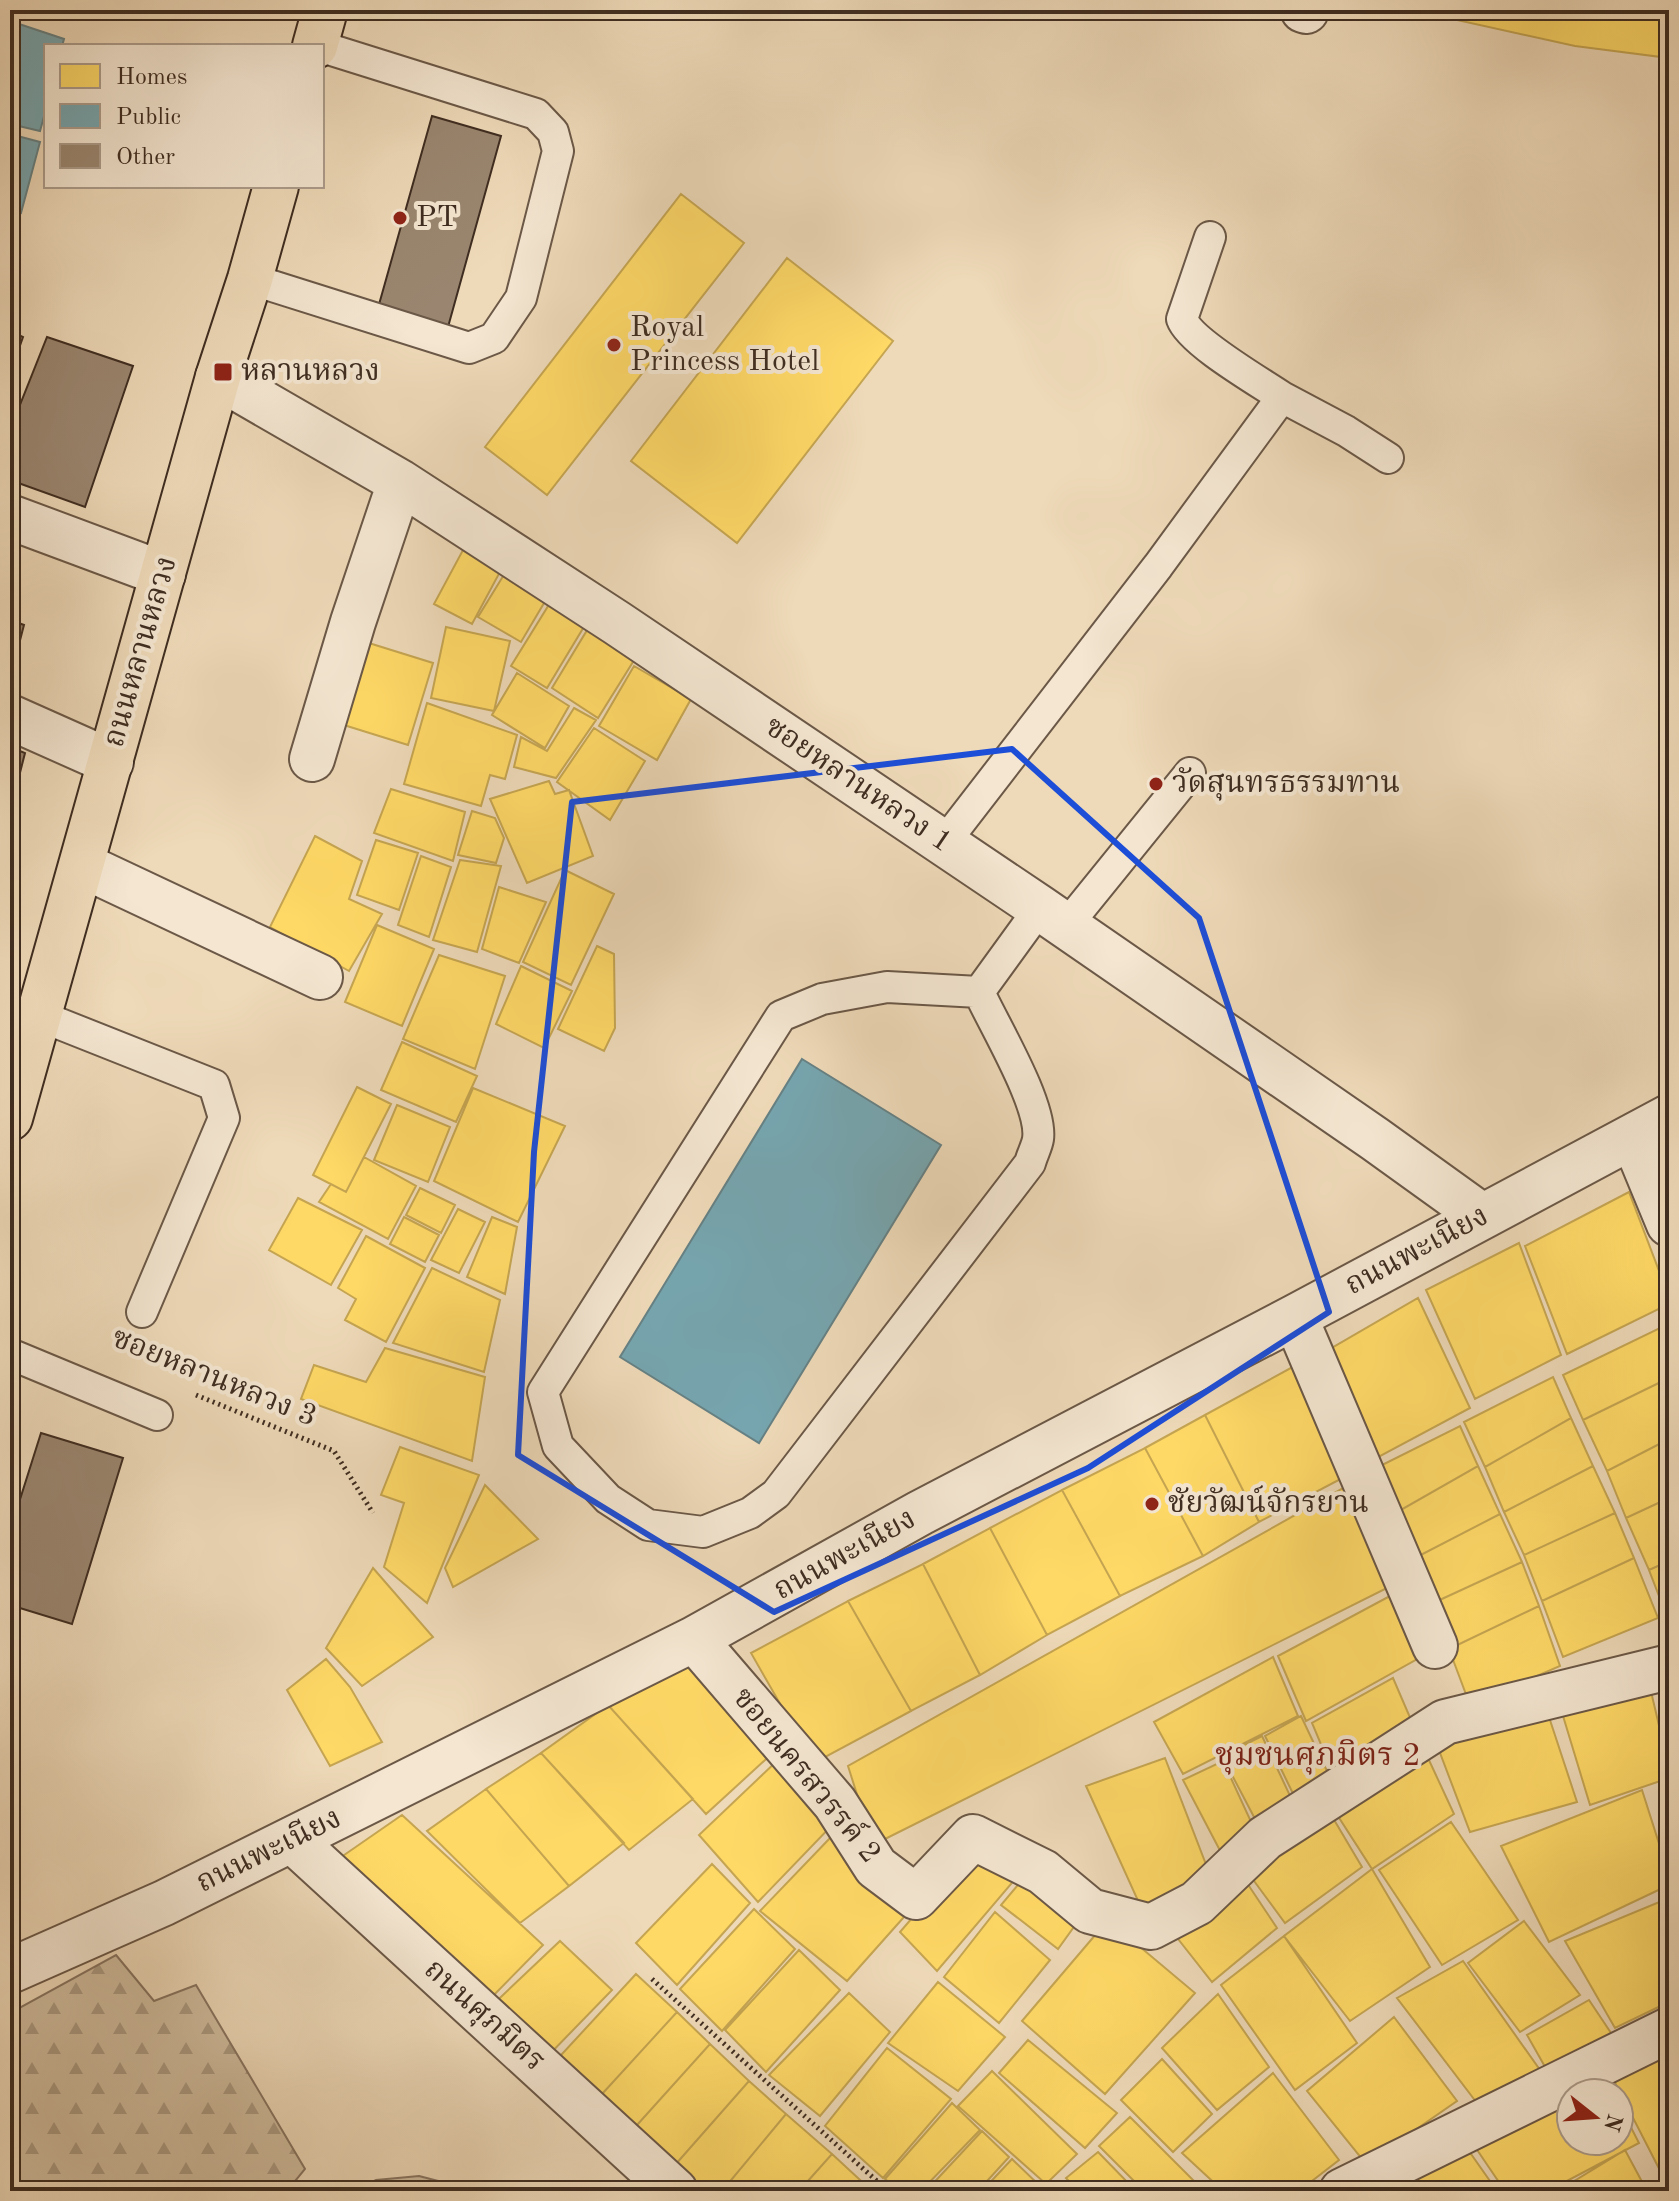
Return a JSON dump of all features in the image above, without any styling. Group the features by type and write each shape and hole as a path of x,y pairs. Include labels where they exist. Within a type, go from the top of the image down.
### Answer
{"main road":[{"name":"ถนนหลานหลวง","path":"10,1118 218,377 275,188"}],"street":[{"name":"ซอยหลานหลวง 1","path":"218,377 400,482 617,623 1053,917 1482,1216"},
{"path":"312,759 353,622 400,482"},
{"path":"10,517 163,574"},
{"path":"10,717 111,762"},
{"path":"82,865 320,977"},
{"path":"1651,1127 1669,1224"},
{"name":"ถนนพะเนียง","path":"10,1971 164,1903 694,1639 920,1513 1651,1127"},
{"path":"1295,1317 1435,1646"},
{"name":"ซอยนครสวรรค์ 2","path":"694,1639 835,1803 876,1867 916,1897 973,1837 1043,1872 1090,1911 1151,1927 1197,1903 1265,1838 1445,1722 1669,1667"},
{"name":"ถนนศุภมิตร","path":"292,1840 675,2191"},
{"path":"1342,2191 1669,2030"}],"lane":[{"path":"250,279 469,348 494,338 521,298 558,151 553,132 536,114 319,39"},
{"path":"1210,237 1182,319 1185,327 1282,397 1346,431 1388,458"},
{"path":"944,843 1158,566 1282,397"},
{"path":"979,992 1037,1117 1038,1139 1030,1163 776,1494 750,1513 703,1532 648,1525 608,1499 558,1446 543,1392 781,1016 822,999 887,987 979,992 1190,773"},
{"path":"40,1016 214,1085 224,1118 142,1312"},
{"path":"10,1354 157,1415"}],"path":[{"name":"ซอยหลานหลวง 3","path":"187,1391 334,1451 373,1513"},
{"path":"652,1979 888,2191"}],"highlighted area":[{"path":"1012,749 1199,918 1329,1312 1088,1468 774,1612 518,1455 534,1152 572,802"}],"green space":[{"path":"116,1955 154,2001 196,1985 305,2169 287,2191 38,2191 10,2181 10,2013"},
{"path":"419,2176 467,2191 354,2191 376,2180"}],"building: Homes":[{"path":"1412,10 1669,10 1669,58 1575,46"},
{"name":"Royal Princess Hotel","path":"681,194 744,243 547,495 485,447"},
{"path":"787,258 893,341 737,543 631,461"},
{"path":"463,550 501,570 472,624 434,604"},
{"path":"505,573 547,598 521,642 478,617"},
{"path":"550,603 585,625 547,688 511,666"},
{"path":"446,627 510,641 494,711 431,698"},
{"path":"589,627 636,657 598,718 552,688"},
{"path":"356,639 433,663 408,745 331,721"},
{"path":"634,666 691,699 657,760 599,726"},
{"path":"517,673 569,706 545,748 492,715"},
{"path":"427,703 517,735 505,779 490,775 481,806 404,784"},
{"path":"574,708 596,720 556,778 514,767 521,737 547,751"},
{"path":"594,728 645,761 610,820 557,782"},
{"path":"549,781 555,794 569,790 593,856 527,883 490,799"},
{"path":"391,789 465,812 453,861 374,833"},
{"path":"472,811 495,818 504,838 496,863 458,855"},
{"path":"315,836 362,861 349,899 382,914 349,971 270,927"},
{"path":"376,840 418,853 399,910 357,895"},
{"path":"421,856 451,867 429,937 398,925"},
{"path":"460,860 501,866 477,952 433,940"},
{"path":"565,870 614,894 571,985 523,962"},
{"path":"499,887 546,902 519,963 482,949"},
{"path":"377,925 434,949 402,1026 345,1002"},
{"path":"597,946 614,954 615,1028 604,1051 558,1029"},
{"path":"439,955 505,976 475,1069 403,1039"},
{"path":"521,966 572,991 544,1048 496,1024"},
{"path":"402,1042 477,1076 456,1122 381,1090"},
{"path":"357,1087 391,1104 346,1192 313,1175"},
{"path":"473,1088 565,1126 518,1222 434,1181"},
{"path":"397,1105 450,1127 428,1182 374,1160"},
{"path":"364,1157 416,1186 388,1239 319,1202 331,1184 346,1192"},
{"path":"420,1188 455,1205 441,1233 406,1215"},
{"path":"1629,1192 1669,1304 1567,1354 1525,1246"},
{"path":"298,1198 362,1230 331,1285 269,1250"},
{"path":"458,1209 485,1222 459,1273 431,1260"},
{"path":"404,1217 439,1235 425,1262 390,1244"},
{"path":"492,1217 517,1227 505,1294 467,1277"},
{"path":"366,1236 425,1268 386,1342 345,1320 356,1299 338,1288"},
{"path":"1519,1243 1561,1355 1475,1399 1426,1290"},
{"path":"432,1268 500,1300 484,1372 393,1343"},
{"path":"1418,1298 1470,1408 1371,1461 1318,1356"},
{"path":"1664,1326 1669,1337 1669,1378 1583,1420 1563,1375"},
{"path":"385,1348 485,1377 472,1461 301,1399 314,1365 366,1382"},
{"path":"1300,1363 1352,1473 1259,1522 1205,1415"},
{"path":"1553,1377 1571,1418 1485,1467 1464,1422"},
{"path":"1669,1378 1669,1439 1607,1471 1583,1420"},
{"path":"1205,1415 1259,1522 1203,1556 1145,1448"},
{"path":"1571,1418 1593,1466 1504,1512 1485,1467"},
{"path":"1460,1426 1478,1466 1392,1515 1372,1470"},
{"path":"1669,1439 1669,1498 1626,1518 1607,1471"},
{"path":"400,1447 479,1475 427,1603 384,1567 404,1503 381,1495"},
{"path":"1145,1448 1203,1556 1120,1596 1062,1490"},
{"path":"1478,1466 1500,1514 1411,1560 1392,1515"},
{"path":"1593,1466 1615,1513 1524,1555 1504,1512"},
{"path":"1354,1482 1397,1583 873,1845 848,1766"},
{"path":"485,1485 538,1539 453,1587 445,1568"},
{"path":"1062,1490 1120,1596 1047,1635 990,1528"},
{"path":"1669,1498 1669,1561 1649,1570 1626,1518"},
{"path":"1615,1513 1634,1558 1542,1601 1524,1555"},
{"path":"1500,1514 1522,1562 1431,1604 1411,1560"},
{"path":"990,1528 1047,1635 980,1675 923,1564"},
{"path":"1634,1558 1658,1618 1563,1657 1542,1601"},
{"path":"1669,1561 1669,1622 1649,1570"},
{"path":"1522,1562 1539,1606 1449,1649 1431,1604"},
{"path":"923,1564 980,1675 911,1711 848,1601"},
{"path":"373,1568 433,1637 362,1686 326,1648"},
{"path":"1403,1589 1428,1653 1306,1721 1278,1656"},
{"path":"848,1601 911,1711 814,1763 751,1653"},
{"path":"1539,1606 1560,1666 1470,1705 1449,1649"},
{"path":"695,1653 776,1750 706,1814 608,1705"},
{"path":"1273,1657 1298,1716 1183,1774 1154,1722"},
{"path":"326,1659 350,1687 382,1742 330,1766 287,1690"},
{"path":"1393,1678 1418,1736 1338,1785 1312,1723"},
{"path":"1649,1683 1669,1778 1590,1805 1560,1706"},
{"path":"1669,1692 1669,1735 1660,1694"},
{"path":"608,1705 693,1799 629,1850 541,1753"},
{"path":"1547,1711 1577,1802 1470,1832 1437,1745"},
{"path":"1301,1716 1335,1788 1301,1810 1265,1736"},
{"path":"1262,1736 1299,1815 1264,1836 1222,1756"},
{"path":"541,1753 624,1843 569,1886 486,1789"},
{"path":"1165,1758 1212,1880 1144,1914 1086,1786"},
{"path":"1428,1758 1454,1814 1372,1869 1336,1813"},
{"path":"779,1759 838,1819 758,1902 699,1835"},
{"path":"1223,1761 1259,1839 1225,1860 1183,1780"},
{"path":"486,1789 569,1886 520,1923 427,1831"},
{"path":"1642,1790 1669,1875 1669,1885 1549,1942 1501,1846"},
{"path":"1330,1813 1362,1867 1285,1923 1246,1870"},
{"path":"402,1815 543,1945 485,2004 334,1862"},
{"path":"1451,1822 1518,1920 1442,1965 1379,1870"},
{"path":"832,1836 912,1908 847,1981 760,1911"},
{"path":"974,1846 1017,1877 937,1971 900,1932"},
{"path":"712,1864 750,1903 677,1985 636,1943"},
{"path":"1372,1869 1430,1967 1350,2021 1284,1936"},
{"path":"1243,1877 1277,1928 1212,1982 1171,1930"},
{"path":"1023,1879 1081,1917 1058,1949 1001,1905"},
{"path":"1669,1898 1669,2002 1615,2028 1565,1941"},
{"path":"754,1909 795,1949 722,2031 680,1989"},
{"path":"995,1912 1050,1960 999,2023 944,1977"},
{"path":"1108,1920 1195,1993 1105,2094 1022,2021"},
{"path":"1524,1921 1580,1995 1520,2032 1468,1963"},
{"path":"1284,1936 1357,2043 1295,2090 1221,1985"},
{"path":"560,1941 612,1990 541,2063 485,2012"},
{"path":"799,1950 840,1990 766,2072 725,2030"},
{"path":"1463,1961 1540,2070 1480,2107 1397,1998"},
{"path":"636,1974 677,2012 592,2105 550,2067"},
{"path":"938,1982 1005,2037 958,2091 888,2043"},
{"path":"849,1993 890,2032 820,2116 769,2075"},
{"path":"1218,1994 1269,2067 1217,2110 1162,2048"},
{"path":"1589,2000 1611,2033 1548,2072 1527,2035"},
{"path":"677,2012 710,2044 628,2135 592,2105"},
{"path":"1394,2017 1457,2101 1366,2164 1307,2091"},
{"path":"1028,2040 1117,2113 1085,2148 999,2073"},
{"path":"1669,2043 1669,2188 1635,2122 1635,2077 1612,2077 1609,2071"},
{"path":"710,2044 749,2081 668,2173 628,2135"},
{"path":"887,2048 951,2099 883,2178 825,2126"},
{"path":"1162,2059 1212,2114 1173,2152 1121,2100"},
{"path":"992,2071 1077,2154 1046,2184 958,2106"},
{"path":"1273,2073 1339,2160 1299,2191 1223,2191 1182,2153"},
{"path":"749,2081 786,2114 722,2191 690,2191 668,2173"},
{"path":"1555,2096 1555,2157 1612,2157 1548,2191 1505,2191 1469,2138"},
{"path":"952,2103 980,2130 921,2191 899,2191 885,2179"},
{"path":"786,2114 832,2154 799,2191 722,2191"},
{"path":"1130,2117 1204,2191 1144,2191 1099,2146"},
{"path":"982,2131 1009,2157 978,2191 926,2191"},
{"path":"1464,2144 1497,2191 1410,2191 1399,2176"},
{"path":"1098,2152 1136,2191 1078,2191 1066,2178"},
{"path":"832,2154 872,2191 799,2191"},
{"path":"1614,2157 1629,2157 1647,2191 1558,2191"},
{"path":"1012,2159 1039,2185 1034,2191 982,2191"}],"building: Public":[{"path":"10,21 64,39 63,44 44,44 44,116 40,131 10,124"},
{"path":"10,134 40,142 21,213 10,209"},
{"path":"802,1059 941,1145 759,1443 620,1357"}],"building: Other":[{"path":"432,116 501,136 448,327 378,308"},
{"path":"10,331 23,337 10,374"},
{"path":"47,337 133,366 85,507 10,480 10,430"},
{"path":"10,620 24,625 10,679"},
{"path":"10,747 25,753 10,812"},
{"path":"41,1433 123,1458 72,1624 10,1605 10,1531"}],"place":[{"name":"PT","path":"400,218"},
{"name":"Royal Princess Hotel","path":"614,345"},
{"name":"หลานหลวง","path":"223,372"},
{"name":"วัดสุนทรธรรมทาน","path":"1156,784"},
{"name":"ชัยวัฒน์จักรยาน","path":"1152,1504"}],"district":[{"name":"ชุมชนศุภมิตร 2","path":"1318,1757"}]}
